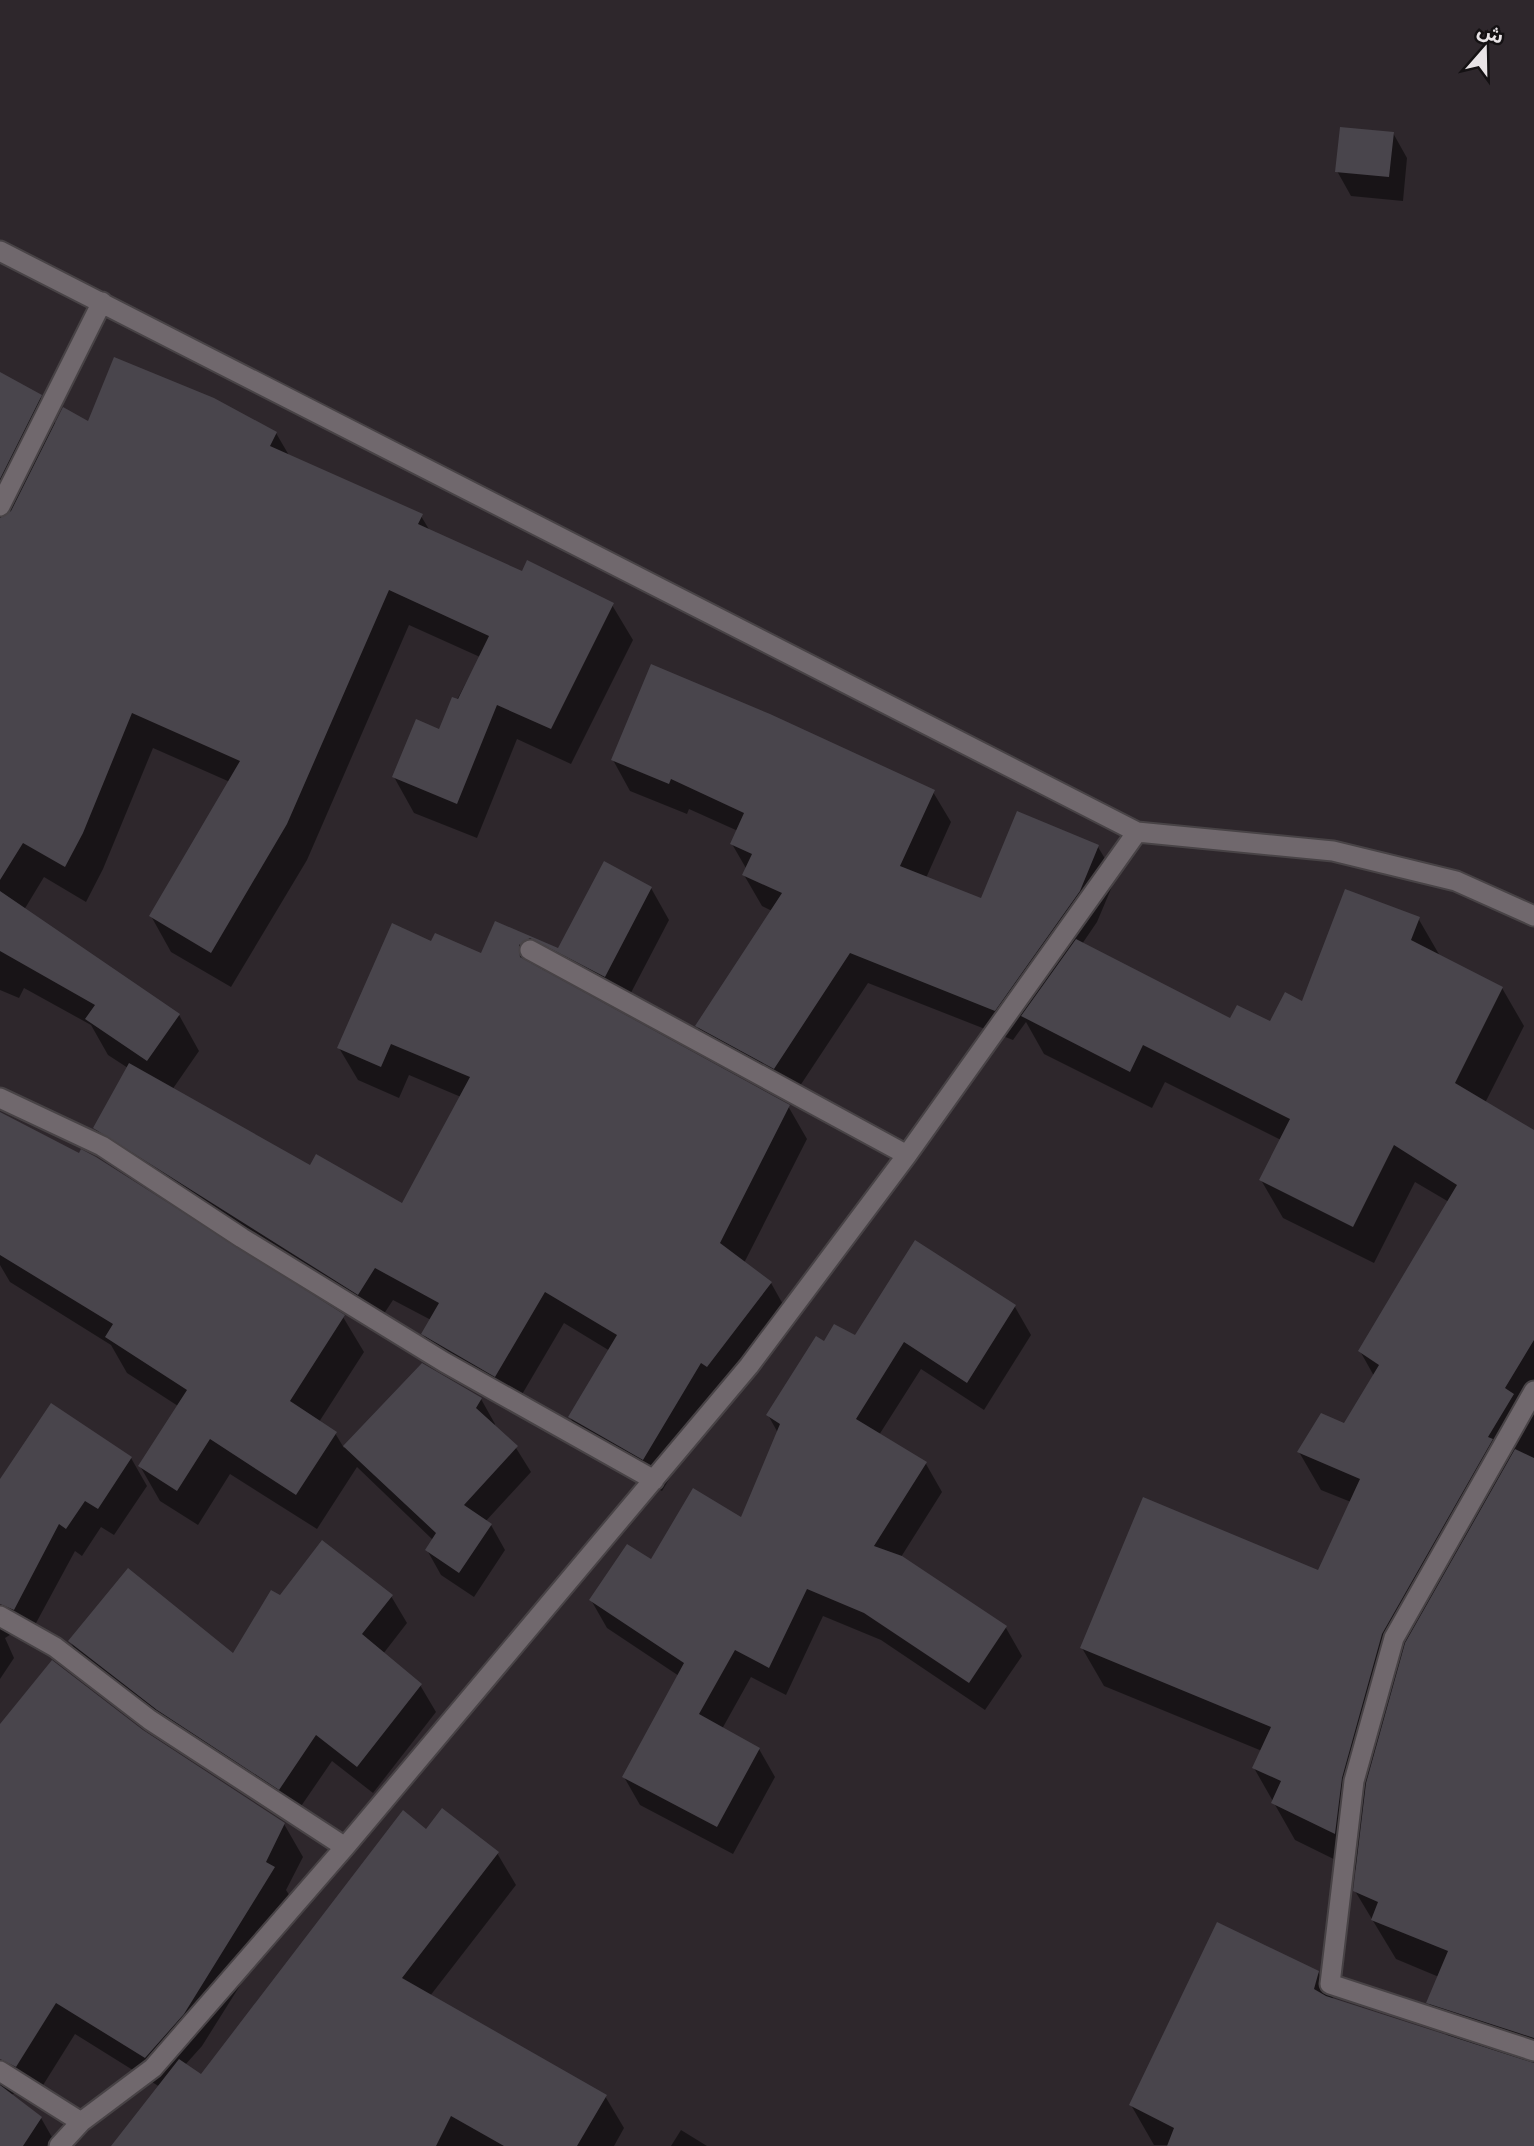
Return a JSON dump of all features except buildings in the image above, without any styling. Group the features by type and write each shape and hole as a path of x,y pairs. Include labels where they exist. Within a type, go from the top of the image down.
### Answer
{"street":[{"path":"0,251 1137,832 1333,851 1456,881 1534,916"},
{"path":"0,506 102,302"},
{"path":"59,2146 81,2122 153,2068 345,1847 749,1366 907,1155 1137,832"},
{"path":"530,950 907,1155"},
{"path":"0,1098 102,1146 444,1362 654,1480"},
{"path":"1534,1391 1394,1638 1354,1781 1330,1984 1534,2051"},
{"path":"0,1616 55,1647 150,1720 345,1847"},
{"path":"0,2071 81,2122"}]}
